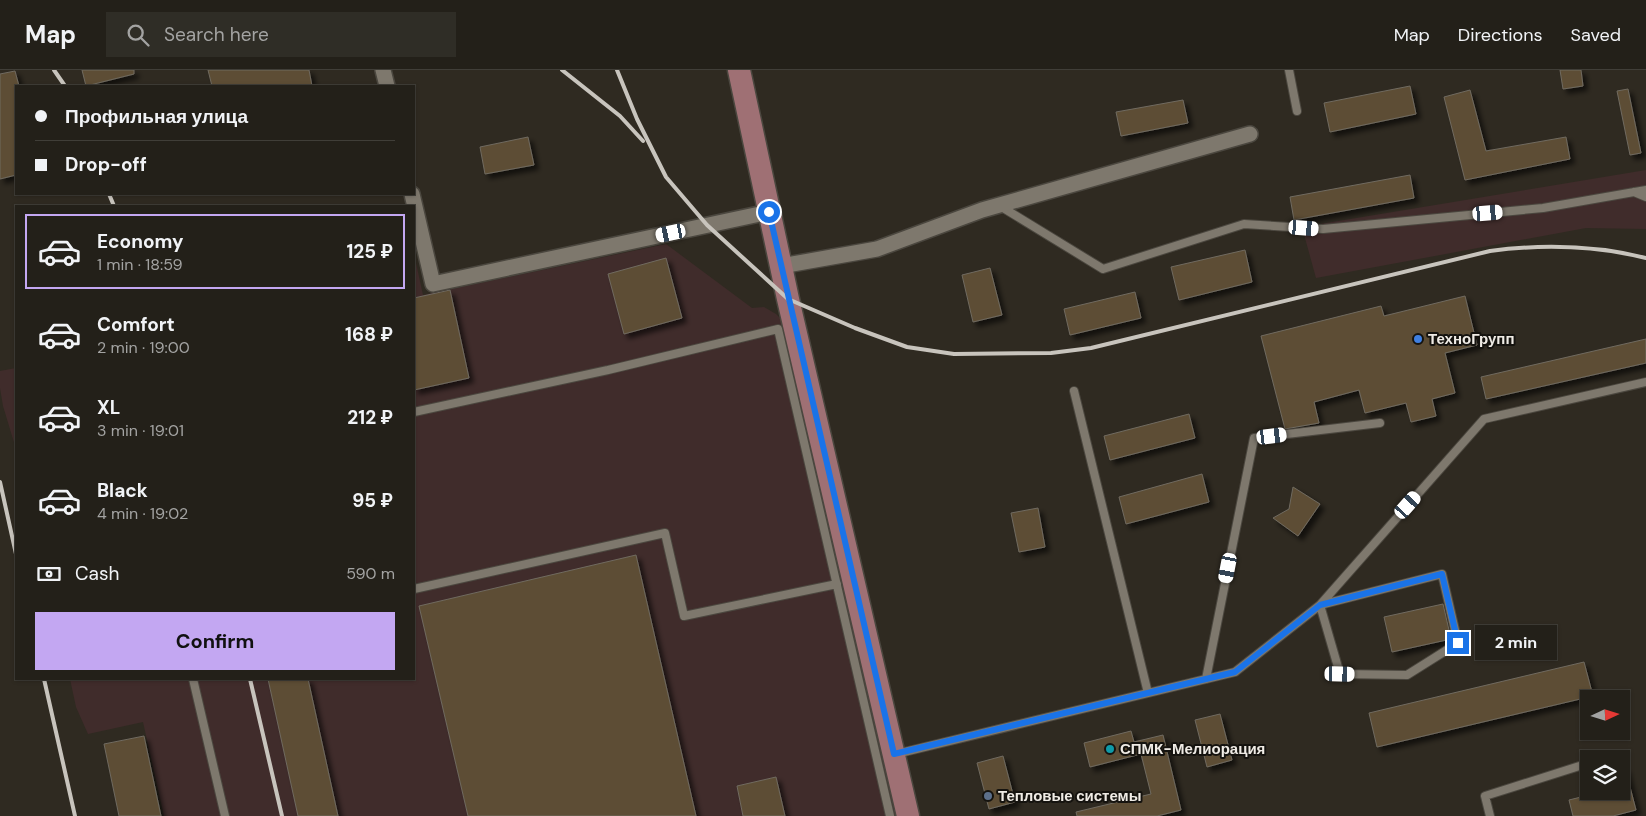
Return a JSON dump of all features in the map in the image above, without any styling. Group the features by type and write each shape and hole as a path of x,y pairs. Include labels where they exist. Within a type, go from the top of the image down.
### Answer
{"street":[{"path":"383,70 387,85"},
{"path":"739,70 781,266 908,816"},
{"path":"781,266 877,249 998,205 1250,134"},
{"path":"415,206 434,284 769,212"}],"lane":[{"path":"1289,70 1297,111"},
{"path":"998,205 1103,269 1244,224 1323,229 1543,208 1646,190"},
{"path":"1634,192 1646,197"},
{"path":"415,412 608,370 778,329 890,816"},
{"path":"894,754 1235,672 1320,605 1484,419 1646,382"},
{"path":"1074,391 1148,693"},
{"path":"1206,679 1254,438 1380,423"},
{"path":"415,589 665,532 684,616 837,584"},
{"path":"1442,574 1458,643 1407,675 1340,674 1320,605 1442,574"},
{"path":"193,680 225,816"},
{"path":"1490,816 1485,796 1580,766"}],"shaded area":[{"path":"1646,170 1646,229 1586,228 1316,278 1302,227"},
{"path":"666,244 752,308 764,307 776,314 784,322 898,816 164,816 143,722 88,734 76,707 70,680 415,680 415,262 423,295"},
{"path":"15,368 15,446 3,406 0,371"}],"building":[{"path":"82,70 134,70 134,74 86,85"},
{"path":"208,70 309,70 312,85 212,85"},
{"path":"1560,70 1581,70 1583,86 1563,89"},
{"path":"15,71 19,85 15,85 15,175 0,179 0,74"},
{"path":"1410,86 1416,114 1330,132 1324,103"},
{"path":"1628,89 1641,153 1630,155 1617,91"},
{"path":"1470,90 1486,151 1566,137 1570,159 1465,180 1444,97"},
{"path":"1183,100 1188,123 1121,136 1116,112"},
{"path":"528,137 534,165 485,174 480,147"},
{"path":"1410,175 1414,198 1294,220 1290,197"},
{"path":"1245,250 1252,282 1179,300 1171,267"},
{"path":"666,258 682,318 624,334 608,274"},
{"path":"990,268 1002,315 973,322 962,275"},
{"path":"450,290 469,378 415,390 415,298"},
{"path":"1135,292 1141,318 1070,335 1064,309"},
{"path":"1465,296 1477,345 1445,353 1455,393 1432,399 1436,416 1411,422 1406,403 1365,413 1359,390 1314,402 1319,423 1285,429 1261,336 1381,306 1384,316"},
{"path":"1646,339 1646,363 1486,399 1481,377"},
{"path":"1189,414 1195,438 1110,460 1104,436"},
{"path":"1202,474 1209,502 1126,524 1119,497"},
{"path":"1293,487 1320,504 1298,536 1273,518 1289,509"},
{"path":"1038,508 1045,547 1019,552 1011,513"},
{"path":"636,555 696,816 468,816 419,606"},
{"path":"1443,604 1451,639 1392,652 1384,617"},
{"path":"1584,662 1591,690 1580,690 1580,699 1377,747 1369,713"},
{"path":"268,680 308,680 338,816 298,816"},
{"path":"1220,714 1232,760 1207,767 1195,720"},
{"path":"1131,731 1134,742 1163,735 1181,810 1157,816 1077,816 1076,812 1151,794 1141,754 1090,767 1084,743"},
{"path":"144,736 161,816 119,816 104,744"},
{"path":"1003,756 1015,802 989,809 977,763"},
{"path":"776,777 785,816 743,816 737,786"},
{"path":"1630,787 1636,810 1613,816 1573,816 1569,800 1580,797 1580,800 1630,800"}],"railway":[{"path":"54,70 64,85"},
{"path":"562,70 620,116 643,141"},
{"path":"617,70 637,119 666,177 707,225 788,299 855,328 907,347 954,354 1051,353 1091,348 1490,251 1529,247 1568,247 1607,250 1646,258"},
{"path":"109,195 114,205"},
{"path":"0,482 15,550"},
{"path":"44,680 75,816"},
{"path":"250,680 282,816"}],"place":[{"name":"ТехноГрупп","path":"1418,339"},
{"name":"СПМК-Мелиорация","path":"1110,749"},
{"name":"Тепловые системы","path":"988,796"}],"route":[{"path":"769,212 894,754 1235,672 1320,605 1442,574 1458,643"}]}
